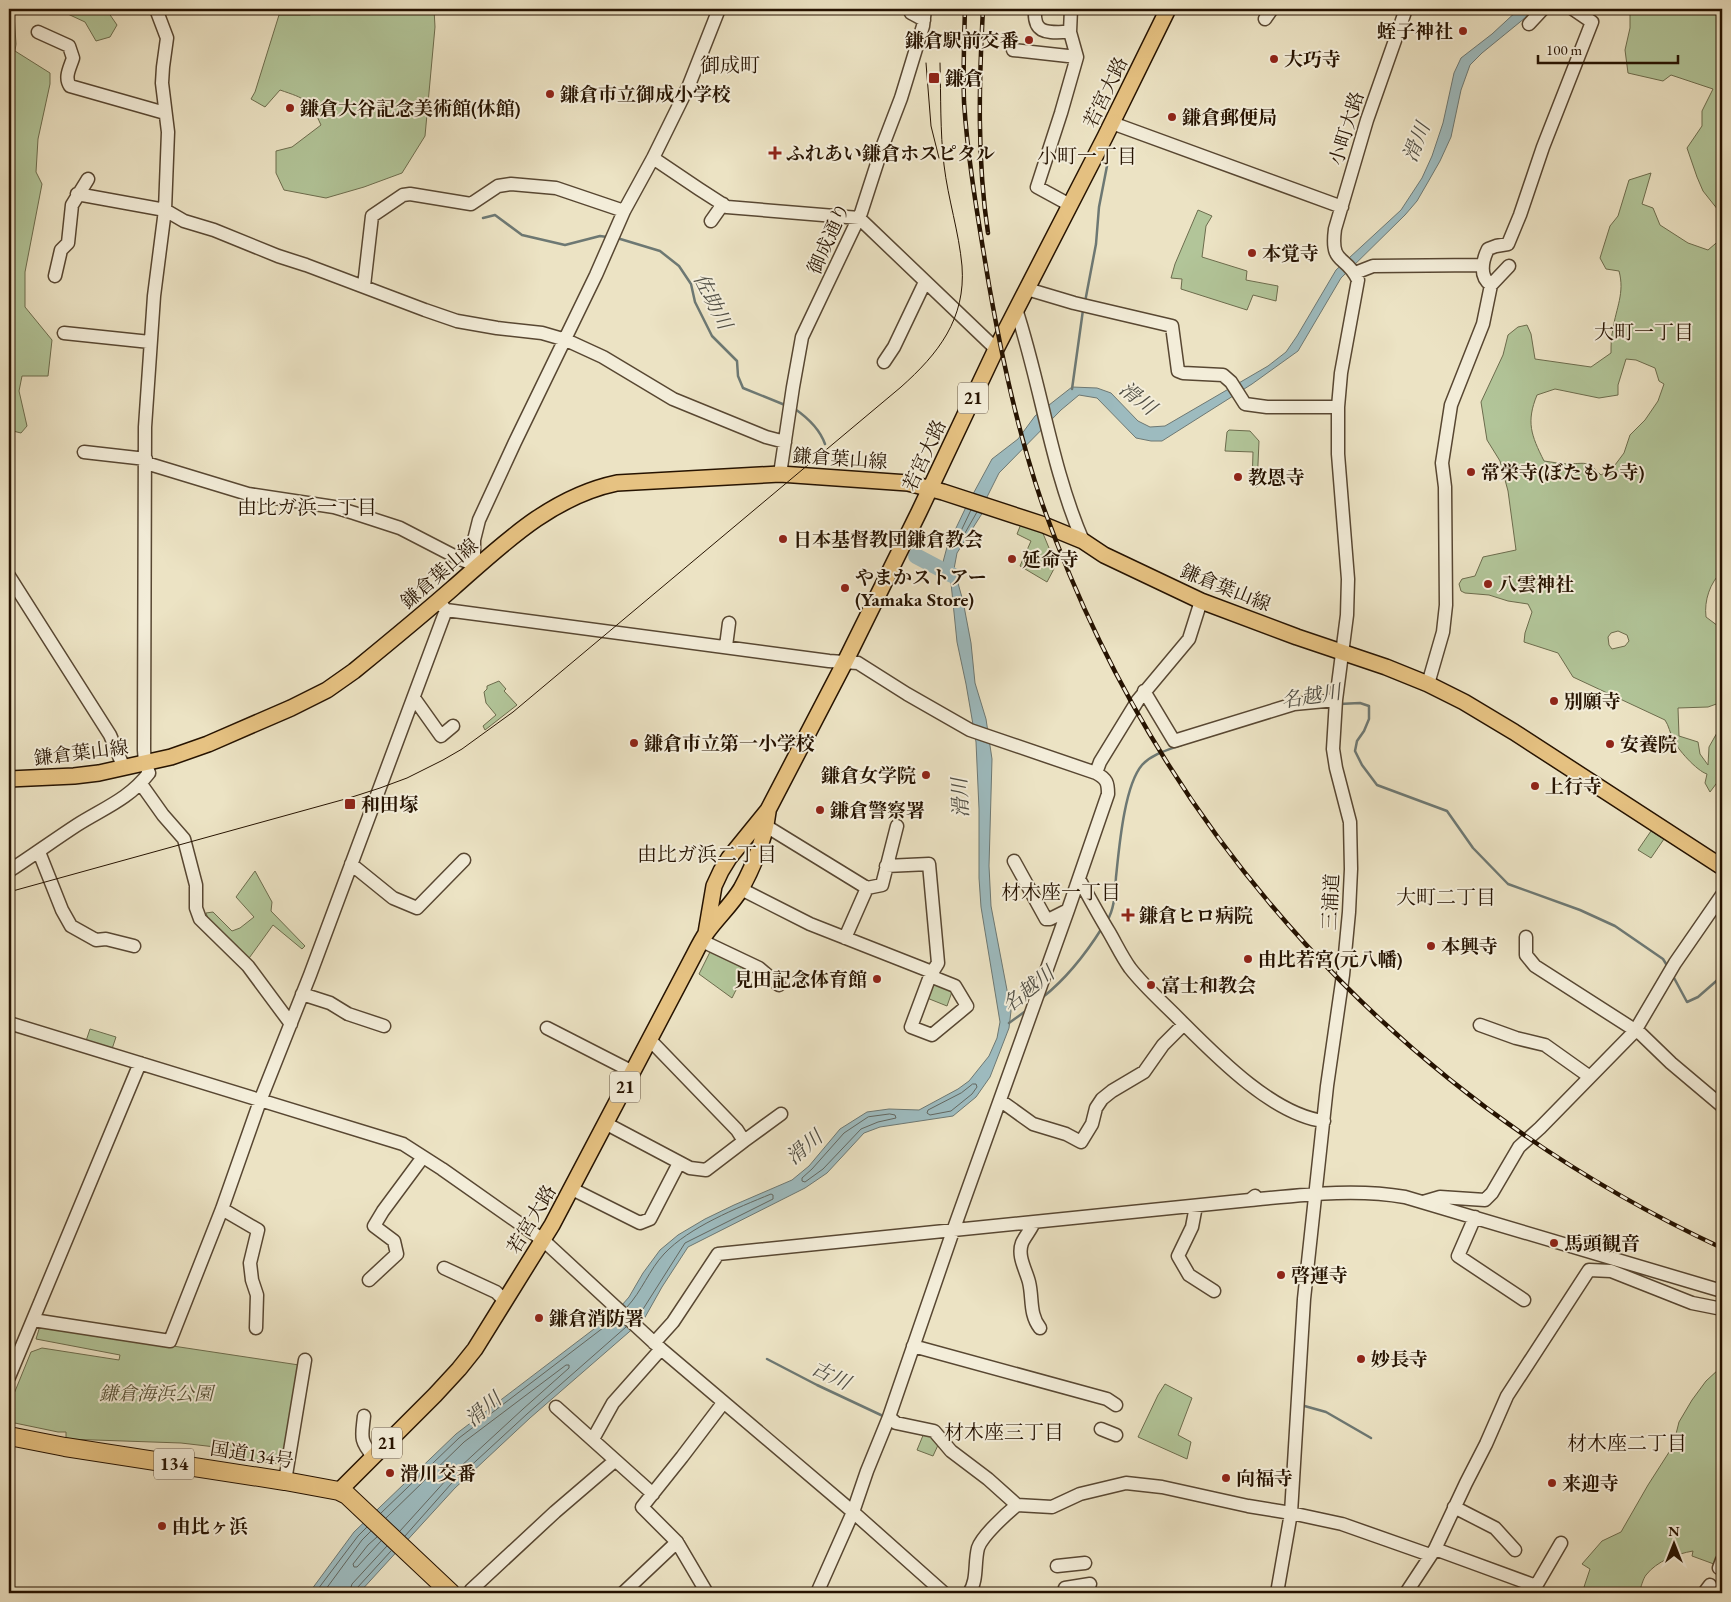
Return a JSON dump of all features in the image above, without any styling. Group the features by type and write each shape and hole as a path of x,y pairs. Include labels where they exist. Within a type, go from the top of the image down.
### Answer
{"highway":[{"name":"国道134号","path":"9,1436 65,1447 339,1491 347,1495 451,1593"}],"main road":[{"name":"若宮大路","path":"704,937 714,886 721,871 728,858 768,810 931,488 996,348 1112,124 1167,9"},
{"name":"鎌倉葉山線","path":"9,779 74,776 124,768 170,757 208,744 291,708 327,690 354,672 442,606 478,566 544,513 598,487 617,483 780,474 902,483 931,488 964,498 994,510 1044,525 1083,541 1104,554 1201,601 1386,667 1428,684 1464,702 1514,732 1722,867"},
{"name":"若宮大路","path":"339,1491 422,1409 459,1369 474,1349 543,1240 572,1189 704,937 740,889 755,861 766,826 768,810"}],"street":[{"path":"9,871 79,824 122,800 149,773 145,763 144,750 145,427 150,342 165,210 168,132 162,83 162,66 167,38 156,9"},
{"path":"478,566 474,555 474,540 479,520 519,433 566,340 624,211 653,158 689,84 719,9"},
{"path":"909,9 911,13 923,12"},
{"path":"1035,9 1035,22 1040,29 1046,32 1070,32"},
{"path":"1070,205 1037,187 1077,57 1070,32 1071,9"},
{"name":"小町大路","path":"1338,406 1341,373 1358,280 1334,252 1335,229 1367,120 1404,9"},
{"path":"1491,285 1484,278 1482,265 1488,249 1508,244 1543,147 1592,22 1573,9"},
{"path":"1529,24 1537,10"},
{"name":"御成通り","path":"780,474 802,337 859,218 914,57 923,12"},
{"path":"38,32 69,46 73,58 67,76 70,86 165,113"},
{"path":"1013,50 1077,57"},
{"path":"1112,124 1342,207"},
{"path":"653,158 727,207 859,218 996,348"},
{"path":"55,276 61,250 68,243 72,205 77,194 88,179"},
{"path":"364,286 372,216 403,195 410,194 471,204 498,186 520,184 556,188 624,211"},
{"path":"77,194 165,210 184,221 214,230 269,253 457,321 542,333 566,340 603,357 673,399 766,437 785,442"},
{"path":"711,221 723,204"},
{"path":"1348,267 1482,265"},
{"path":"1428,684 1443,632 1446,605 1445,487 1442,464 1451,404 1483,324 1491,285 1509,266"},
{"path":"884,362 894,347 925,282"},
{"path":"1027,289 1074,303 1172,326 1178,371 1183,373 1223,375 1231,382 1245,404 1258,407 1338,406"},
{"path":"1016,309 1070,512 1083,541"},
{"path":"64,333 150,342"},
{"name":"三浦道","path":"1277,1593 1291,1513 1304,1299 1333,1040 1343,975 1351,869 1350,822 1333,749 1336,704 1347,615 1348,579 1338,454 1338,406"},
{"path":"84,452 146,461 248,494 345,510 400,528 460,559 478,566"},
{"path":"9,576 110,735 124,768"},
{"path":"1096,773 1100,762 1144,691 1152,685 1189,639 1201,601"},
{"path":"33,1320 170,1341 222,1209 260,1100 291,1024 414,698 442,606 858,663 970,730 1096,773 1107,781 1108,794 887,1421 853,1512 817,1593"},
{"path":"726,646 729,623"},
{"path":"1144,691 1174,741 1294,704 1336,704"},
{"path":"414,698 441,736 453,726"},
{"path":"140,784 184,839 196,885 196,908 200,920 248,966 291,1024"},
{"path":"766,826 867,888 882,885 897,826"},
{"path":"39,852 62,910 71,926 96,940 106,939 134,946"},
{"path":"351,864 393,898 417,908 464,860"},
{"path":"1014,861 1046,919 1050,920 1068,910"},
{"path":"740,889 810,924 931,974 955,986 967,1006 932,1035 911,1026 931,974 938,963 929,864 886,866"},
{"path":"1079,879 1130,968 1150,991 1232,1070 1286,1108 1312,1119 1324,1121"},
{"path":"845,938 867,888"},
{"path":"1423,1202 1440,1197 1485,1200 1492,1193 1519,1147 1635,1031 1675,963 1722,895"},
{"path":"704,937 759,968 779,985"},
{"path":"1526,937 1526,955 1535,966 1641,1034 1671,1064 1722,1106"},
{"path":"302,994 330,1003 354,1016 384,1026"},
{"path":"9,1023 403,1144 543,1240 658,1346 853,1512 944,1593"},
{"path":"1001,1101 1033,1124 1066,1134 1081,1142 1092,1124 1096,1108 1102,1099 1144,1072 1163,1045 1184,1024"},
{"path":"1480,1025 1516,1038 1545,1045 1590,1077"},
{"path":"547,1028 633,1072"},
{"path":"650,1040 737,1130 744,1140"},
{"path":"9,1377 140,1063"},
{"path":"605,1123 679,1163 690,1168 706,1170 781,1114"},
{"path":"368,1280 397,1254 394,1241 374,1226 423,1157"},
{"path":"572,1189 640,1223 650,1220 679,1163"},
{"path":"593,1439 613,1403 658,1346 718,1254 830,1241 953,1231 1196,1206 1252,1198 1370,1192 1423,1202 1722,1291"},
{"path":"1196,1206 1192,1227 1178,1256 1189,1275 1214,1291"},
{"path":"222,1209 258,1230 250,1263 252,1280 257,1296 256,1328"},
{"path":"1475,1217 1458,1256 1524,1300"},
{"path":"1034,1222 1022,1243 1021,1251 1022,1261 1029,1282 1032,1314 1040,1328"},
{"path":"444,1268 496,1292 504,1300"},
{"path":"1406,1593 1432,1552 1486,1444 1507,1396 1589,1270 1611,1270 1692,1303 1722,1310"},
{"path":"913,1346 1107,1399 1116,1406"},
{"path":"285,1481 305,1360"},
{"path":"707,1593 677,1542 642,1507 723,1403"},
{"path":"556,1406 653,1494"},
{"path":"364,1416 362,1439 364,1446 373,1456"},
{"path":"887,1421 934,1431 951,1451 1016,1505 1052,1507 1080,1494 1126,1483 1162,1487 1240,1505 1342,1524 1536,1586 1561,1543"},
{"path":"1101,1429 1116,1435"},
{"path":"473,1591 492,1570 555,1512 612,1464 614,1459"},
{"path":"968,1593 973,1586 978,1546 1000,1519 1016,1505"},
{"path":"1454,1507 1495,1528 1515,1550"},
{"path":"623,1593 677,1542"},
{"path":"1057,1566 1085,1563"},
{"path":"1066,1588 1090,1584"}],"green space":[{"path":"9,9 24,9 14,14 15,51 50,73 50,84 38,139 36,172 42,184 25,272 25,307 52,340 48,376 22,376 19,391 27,426 21,433 9,430"},
{"path":"57,9 106,9 117,25 110,37 96,41 85,22"},
{"path":"318,9 434,9 435,27 425,136 402,173 326,198 284,190 276,173 276,151 292,147 321,125 310,105 301,98 280,90 265,107 251,99 255,92 279,15 310,15"},
{"path":"1630,9 1722,9 1722,215 1703,191 1687,148 1702,126 1702,111 1713,89 1671,75 1663,81 1628,73 1625,50 1630,28"},
{"path":"1651,173 1642,204 1653,208 1660,225 1688,243 1708,250 1722,238 1722,571 1711,586 1707,598 1706,617 1722,627 1722,702 1708,707 1678,708 1679,736 1698,742 1700,754 1708,765 1709,747 1718,731 1722,717 1722,776 1710,792 1705,783 1707,774 1693,764 1679,748 1665,720 1573,677 1558,653 1524,642 1532,612 1528,604 1508,601 1489,595 1465,593 1461,591 1459,584 1462,579 1475,576 1483,557 1516,550 1508,491 1500,461 1487,440 1481,402 1503,355 1508,335 1518,327 1527,325 1531,334 1535,359 1591,367 1611,353 1612,335 1621,293 1621,279 1619,271 1606,269 1600,258 1610,226 1618,216 1629,180","holes":["1626,359 1636,360 1655,368 1659,381 1664,384 1658,401 1645,420 1630,435 1624,453 1612,469 1601,475 1587,464 1544,461 1533,436 1531,421 1537,395 1555,389 1599,398 1618,395 1618,385","1618,631 1627,635 1629,641 1625,646 1612,649 1609,645 1608,637 1611,633"]},
{"path":"1198,210 1212,216 1206,226 1202,257 1247,271 1246,280 1278,286 1276,301 1253,295 1247,310 1181,289 1182,279 1171,278"},
{"path":"1229,430 1250,431 1259,441 1257,487 1252,486 1253,452 1225,451 1227,432"},
{"path":"1021,524 1042,531 1056,565 1047,582 1020,566 1031,541 1017,534"},
{"path":"499,681 506,689 504,691 517,705 485,730 483,726 496,715 486,703 484,692 487,686"},
{"path":"1651,831 1664,839 1651,858 1638,850"},
{"path":"255,871 272,902 271,911 305,946 302,949 273,925 247,961 211,926 206,913 213,912 232,931 240,928 254,917 236,897"},
{"path":"711,950 746,970 732,998 699,974"},
{"path":"935,981 953,989 947,1006 927,998"},
{"path":"90,1029 116,1037 112,1049 86,1041"},
{"name":"鎌倉海浜公園","path":"40,1326 299,1365 283,1464 241,1459 241,1450 181,1443 66,1439 66,1432 10,1422 9,1406 31,1352 42,1348 119,1360 120,1355 36,1339"},
{"path":"1722,1368 1722,1567 1692,1556 1693,1551 1674,1556 1650,1570 1642,1583 1639,1593 1582,1593 1590,1569 1582,1564 1602,1541 1621,1532 1673,1446 1679,1422 1692,1400 1706,1381"},
{"path":"1165,1384 1192,1398 1178,1435 1191,1442 1187,1459 1138,1437"},
{"path":"924,1433 932,1435 939,1443 933,1456 917,1450"}],"water":[{"path":"1519,9 1536,9 1470,65 1461,90 1451,137 1440,161 1417,201 1341,278 1298,351 1252,384 1162,441 1136,438 1097,398 1079,395 1061,410 999,473 985,501 983,512 957,553 954,569 963,601 971,643 975,683 986,719 992,759 989,866 991,906 1011,1011 1009,1028 990,1077 976,1097 953,1116 880,1127 864,1133 827,1173 805,1188 688,1247 644,1319 530,1418 455,1488 359,1593 309,1593 354,1532 456,1434 615,1313 629,1297 643,1273 660,1250 678,1235 734,1205 792,1180 809,1166 840,1129 867,1112 889,1109 919,1110 958,1089 969,1081 989,1056 997,1038 1000,1022 981,907 976,742 957,642 951,583 943,562 947,547 966,507 992,459 1018,439 1035,416 1072,387 1097,388 1111,393 1138,421 1150,427 1165,426 1268,366 1286,352 1336,270 1401,210 1422,178 1443,123 1454,73 1461,58 1492,34"}],"waterway":[{"path":"1085,302 1096,244 1099,207 1107,166"},
{"name":"佐助川","path":"483,218 495,215 522,235 565,245 600,236 607,237"},
{"name":"佐助川","path":"617,238 660,251 679,266 691,284 695,302 712,336 737,361 738,376 743,388 785,405"},
{"path":"1072,389 1083,310"},
{"name":"佐助川","path":"795,409 813,425 825,444"},
{"path":"916,556 952,575"},
{"name":"名越川","path":"1339,704 1360,703 1369,706 1369,719 1357,741 1355,751 1362,765 1377,785 1447,811 1473,848 1508,884 1580,910 1615,926 1663,959 1668,967"},
{"name":"名越川","path":"1107,921 1112,911 1114,899 1123,818 1136,775 1142,765 1152,757 1186,743"},
{"name":"名越川","path":"1043,997 1075,965 1102,928"},
{"name":"名越川","path":"1673,976 1687,1002 1698,997 1722,976"},
{"name":"名越川","path":"1009,1023 1027,1010"},
{"name":"古川","path":"767,1359 883,1416"},
{"path":"1301,1405 1326,1412 1371,1438"}],"tram line":[{"path":"926,63 931,126 939,158"},
{"path":"9,892 349,798 407,778 443,760 462,749 513,712 901,387 927,362 947,334 959,303 962,285 961,253 946,178 943,152 940,63"}],"railway":[{"path":"965,9 964,102 971,171 994,313 1018,423 1042,503 1092,625 1153,739 1225,846 1306,945 1397,1035 1497,1116 1606,1187 1722,1248"},
{"path":"983,9 980,121 982,178 988,233"}],"place":[{"name":"蛭子神社","path":"1463,31"},
{"name":"鎌倉駅前交番","path":"1029,40"},
{"name":"大巧寺","path":"1274,59"},
{"name":"鎌倉","path":"934,78"},
{"name":"鎌倉市立御成小学校","path":"550,94"},
{"name":"鎌倉大谷記念美術館(休館)","path":"290,108"},
{"name":"鎌倉郵便局","path":"1172,117"},
{"name":"ふれあい鎌倉ホスピタル","path":"775,153"},
{"name":"本覚寺","path":"1252,253"},
{"name":"常栄寺(ぼたもち寺)","path":"1471,472"},
{"name":"教恩寺","path":"1238,477"},
{"name":"日本基督教団鎌倉教会","path":"783,539"},
{"name":"延命寺","path":"1012,559"},
{"name":"八雲神社","path":"1488,584"},
{"name":"やまかストアー (Yamaka Store)","path":"845,588"},
{"name":"別願寺","path":"1554,701"},
{"name":"鎌倉市立第一小学校","path":"634,743"},
{"name":"安養院","path":"1610,744"},
{"name":"鎌倉女学院","path":"926,775"},
{"name":"上行寺","path":"1535,786"},
{"name":"和田塚","path":"350,804"},
{"name":"鎌倉警察署","path":"820,810"},
{"name":"鎌倉ヒロ病院","path":"1128,915"},
{"name":"本興寺","path":"1431,946"},
{"name":"由比若宮(元八幡)","path":"1248,959"},
{"name":"見田記念体育館","path":"877,979"},
{"name":"富士和教会","path":"1151,985"},
{"name":"馬頭観音","path":"1554,1243"},
{"name":"啓運寺","path":"1281,1275"},
{"name":"鎌倉消防署","path":"539,1318"},
{"name":"妙長寺","path":"1361,1359"},
{"name":"滑川交番","path":"390,1473"},
{"name":"向福寺","path":"1226,1478"},
{"name":"来迎寺","path":"1552,1483"},
{"name":"由比ヶ浜","path":"162,1526"}],"district":[{"name":"御成町","path":"730,65"},
{"name":"小町一丁目","path":"1087,156"},
{"name":"大町一丁目","path":"1644,332"},
{"name":"由比ガ浜一丁目","path":"307,507"},
{"name":"由比ガ浜二丁目","path":"707,854"},
{"name":"材木座一丁目","path":"1061,892"},
{"name":"大町二丁目","path":"1446,897"},
{"name":"材木座三丁目","path":"1004,1432"},
{"name":"材木座二丁目","path":"1627,1443"}],"water label":[{"name":"滑川","path":"1416,142"},
{"name":"滑川","path":"1138,398"},
{"name":"滑川","path":"960,798"},
{"name":"滑川","path":"804,1147"},
{"name":"滑川","path":"483,1409"}]}
